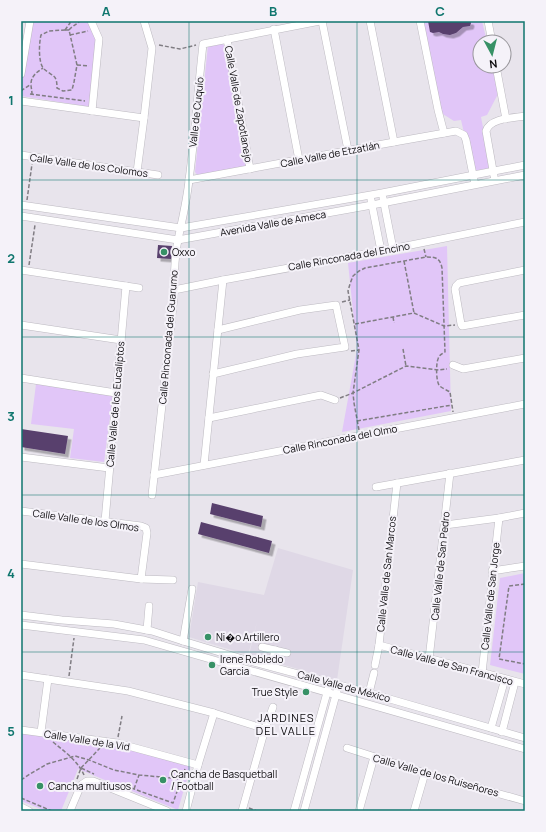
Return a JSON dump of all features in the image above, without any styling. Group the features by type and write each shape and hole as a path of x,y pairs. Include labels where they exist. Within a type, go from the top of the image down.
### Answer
{"street":[{"path":"21,74 30,21"},
{"path":"91,21 99,39 92,111"},
{"path":"137,172 152,48 144,21"},
{"path":"203,44 321,21 348,150"},
{"path":"370,21 394,142"},
{"path":"420,21 444,133"},
{"path":"488,21 490,34"},
{"path":"274,30 299,160"},
{"name":"Calle Valle de Zapotlanejo","path":"228,39 250,169"},
{"name":"Valle de Cuquío","path":"189,180 203,44"},
{"path":"498,74 506,119"},
{"path":"21,101 144,118"},
{"path":"495,181 486,131 488,126 496,121 525,116"},
{"name":"Calle Valle de Etzatlán","path":"189,180 456,131 464,135 466,140 473,175"},
{"name":"Calle Valle de los Colomos","path":"21,155 158,175"},
{"name":"Avenida Valle de Ameca","path":"24,205 181,228 382,193 525,165"},
{"path":"473,175 476,185"},
{"name":"Avenida Valle de Ameca","path":"21,216 178,240 372,205 525,175"},
{"name":"Calle Rinconada del Guarumo","path":"152,495 173,305 178,240 189,180"},
{"path":"382,193 393,249"},
{"path":"369,195 381,251"},
{"name":"Calle Rinconada del Encino","path":"174,290 393,249 525,222"},
{"path":"25,270 139,288"},
{"path":"525,270 459,284 455,289 462,326 525,316"},
{"path":"204,465 223,280"},
{"name":"Calle Valle de los Eucaliptos","path":"105,521 126,286"},
{"path":"213,374 297,354 345,347 336,305 300,310 218,330"},
{"path":"21,325 121,340"},
{"path":"453,365 463,369 525,358"},
{"path":"21,378 116,393"},
{"path":"209,418 321,395 335,400"},
{"name":"Calle Rinconada del Olmo","path":"154,475 525,404"},
{"path":"21,457 109,468"},
{"path":"376,487 525,460"},
{"name":"Calle Valle de San Pedro","path":"429,658 450,473"},
{"name":"Calle Valle de San Marcos","path":"375,665 379,645 396,483"},
{"name":"Calle Valle de los Olmos","path":"21,511 105,521 146,528 147,533 141,579"},
{"path":"445,525 525,514"},
{"name":"Calle Valle de San Jorge","path":"482,673 499,518"},
{"path":"21,564 141,579 173,580"},
{"path":"492,571 525,566"},
{"path":"183,641 192,589"},
{"path":"147,630 149,606"},
{"name":"Calle Valle de México","path":"21,615 114,624 147,630 525,738"},
{"path":"60,630 62,620"},
{"name":"Calle Valle de México","path":"21,625 144,640 525,749"},
{"name":"Calle Valle de San Francisco","path":"379,645 525,684"},
{"path":"262,647 287,653"},
{"path":"271,666 274,650"},
{"path":"369,693 374,673"},
{"path":"21,675 128,691 266,729"},
{"path":"41,732 48,679"},
{"path":"491,728 505,679"},
{"path":"502,732 515,682"},
{"path":"294,811 330,683"},
{"path":"304,811 338,685"},
{"path":"242,811 273,707"},
{"path":"186,811 198,765 214,714"},
{"name":"Calle Valle de la Vid","path":"21,730 117,743 198,765"},
{"path":"508,744 511,734"},
{"name":"Calle Valle de los Ruiseñores","path":"347,748 425,773 525,801"},
{"path":"359,811 374,757"},
{"path":"414,811 425,773"},
{"path":"70,811 81,785 86,781 93,781 167,811"},
{"path":"21,807 29,811"}],"path":[{"path":"65,30 70,21"},
{"path":"68,30 78,65 72,90 63,91 58,88 54,75 43,68 41,64 39,52 40,35 49,31 68,30 80,21"},
{"path":"70,35 95,30"},
{"path":"151,43 180,49 203,44"},
{"path":"78,65 91,67"},
{"path":"32,94 31,84 33,76 37,71 43,68"},
{"path":"21,91 26,89 31,84"},
{"path":"26,94 87,101"},
{"path":"24,205 34,156"},
{"path":"25,270 36,218"},
{"path":"360,436 353,393 359,350 348,292 353,276 365,268 426,257 437,258 441,262 445,352 438,358 437,370 439,384 450,392 454,417"},
{"path":"404,261 414,313"},
{"path":"355,324 414,313 444,326 461,324"},
{"path":"393,318 394,323"},
{"path":"402,349 406,366"},
{"path":"335,400 353,393 406,366 437,370 447,369 453,365"},
{"path":"357,421 452,405"},
{"path":"525,584 509,586 500,659 525,664"},
{"path":"69,682 75,632"},
{"path":"117,743 122,716"},
{"path":"58,741 51,740 71,756 81,768 86,781"},
{"path":"75,783 81,768 106,741"},
{"path":"21,780 47,764 71,756 89,760 114,770 139,775 182,779"},
{"path":"114,781 173,803 186,767"},
{"path":"81,768 94,774"},
{"path":"134,789 139,775"},
{"path":"21,798 52,811"}],"shaded area":[{"path":"33,21 90,21 97,39 90,107 21,96 21,86"},
{"path":"422,21 482,21 485,34 472,34 472,74 494,74 498,94 487,115 481,117 491,168 473,171 461,120 454,121 438,111"},
{"path":"220,43 226,46 248,168 199,177 195,172 208,45"},
{"path":"447,246 451,411 342,432 357,349 348,263"},
{"path":"36,384 113,395 104,462 70,458 74,429 31,424"},
{"path":"278,548 353,570 337,680 249,655 257,622 248,655 189,637 198,582 264,595"},
{"path":"525,573 525,674 490,665 500,578"},
{"path":"21,732 116,746 191,765 178,810 78,769 61,811 46,811 21,801"}],"building":[{"path":"428,21 470,21 471,23 470,26 463,27 456,33 450,35 439,32 430,32"},
{"name":"Oxxo","path":"158,245 172,246 171,259 157,258"},
{"path":"21,429 68,436 65,454 21,447"},
{"path":"212,503 263,516 261,527 210,514"},
{"path":"201,522 272,541 269,553 198,534"}],"place":[{"name":"Oxxo","path":"164,252"},
{"name":"Ni�o Artillero","path":"208,637"},
{"name":"Irene Robledo Garcia","path":"212,665"},
{"name":"True Style","path":"306,692"},
{"name":"Cancha de Basquetball / Football","path":"163,780"},
{"name":"Cancha multiusos","path":"40,786"}],"district":[{"name":"JARDINES DEL VALLE","path":"286,724"}]}
